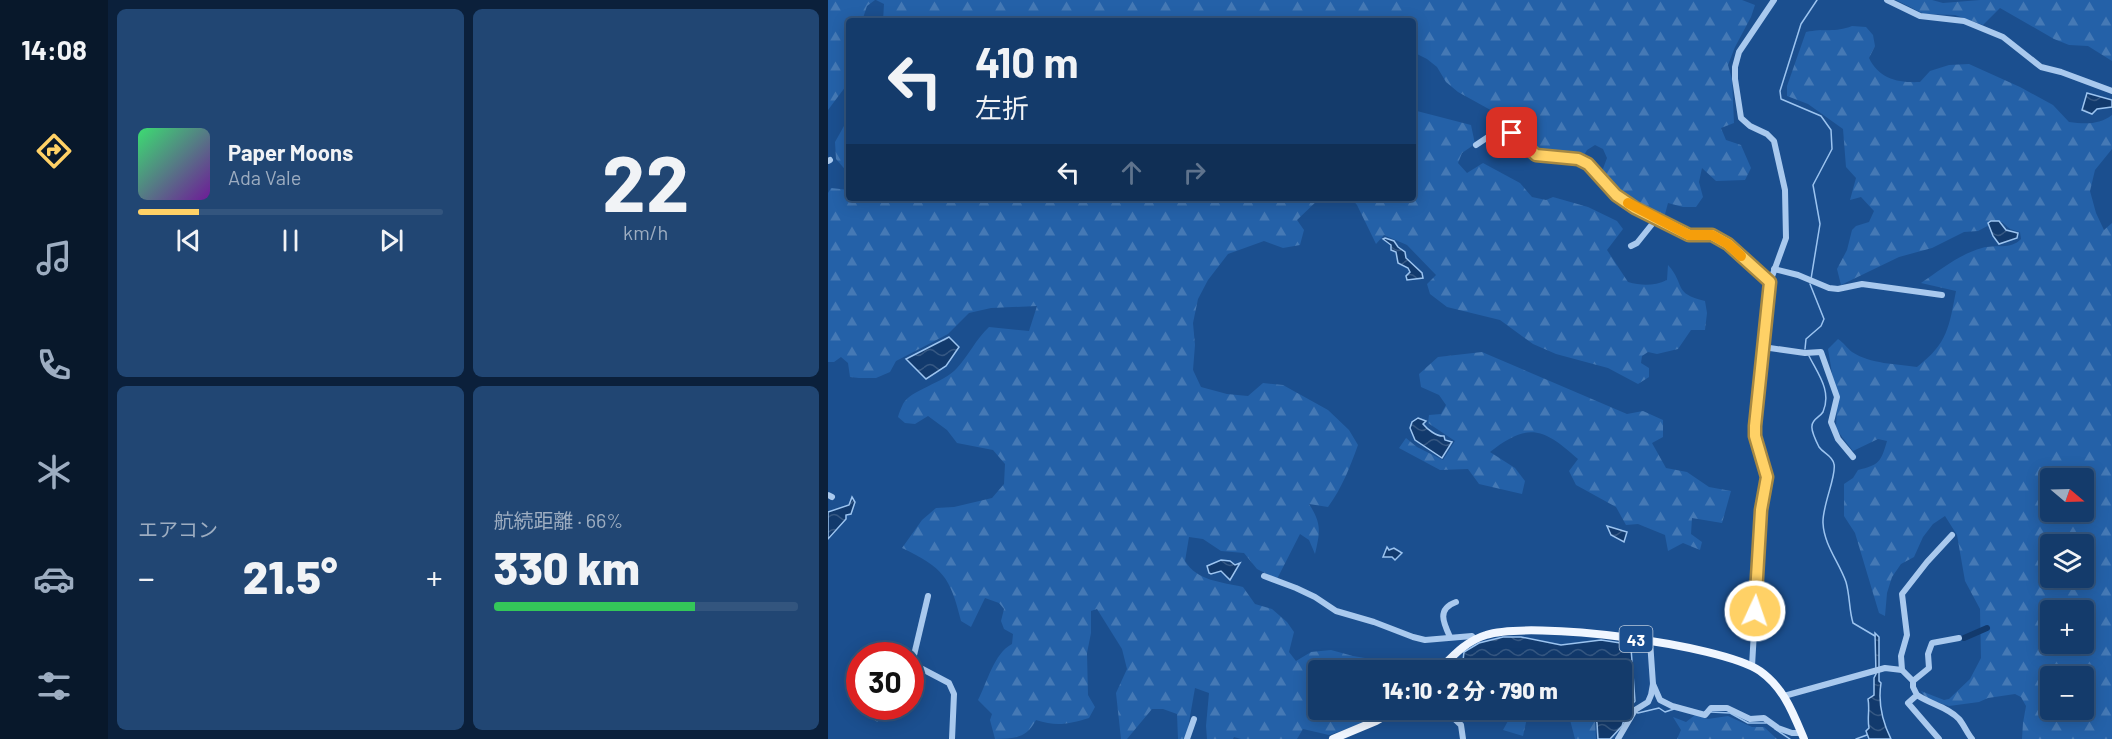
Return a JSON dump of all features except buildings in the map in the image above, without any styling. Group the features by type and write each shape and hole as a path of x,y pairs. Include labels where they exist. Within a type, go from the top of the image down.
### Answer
{"main road":[{"name":"43","path":"1449,660 1475,639 1498,632 1531,631 1605,635 1720,654 1752,666 1766,676 1784,696 1802,736"},
{"path":"1333,739 1376,720"}],"street":[{"path":"1752,666 1761,510 1767,477 1755,436 1755,426 1770,282 1786,238 1785,184 1774,141 1741,118 1735,73 1740,52 1774,0"},
{"path":"1887,0 1920,16 1964,21 2010,41 2027,58 2041,67 2112,91"},
{"path":"1476,145 1503,127 1536,155 1578,159 1588,164 1616,195 1635,208 1689,235 1712,235 1728,244 1770,282"},
{"path":"1631,246 1637,243 1657,218"},
{"path":"1774,269 1812,280 1829,288 1838,289 1862,284 1942,295"},
{"path":"1763,347 1808,353 1821,352 1837,397 1831,422 1838,439 1853,457"},
{"path":"1952,535 1902,594 1907,634 1901,656 1902,670 1913,681 1917,695 1951,713 1959,720 1972,739"},
{"path":"1264,576 1315,597 1336,611 1374,622 1413,638 1425,640 1472,636 1475,639"},
{"path":"916,642 928,596"},
{"path":"1450,637 1442,614 1450,604 1456,602"},
{"path":"1913,681 1929,668 1928,654 1932,643 1959,638"},
{"path":"1618,739 1635,710 1648,702 1653,684 1650,641"},
{"path":"924,670 949,683 954,694 952,739"},
{"path":"1784,696 1877,670 1902,670"},
{"path":"1653,684 1660,700 1672,706 1705,715 1710,708 1727,708 1750,719 1764,718 1778,728 1802,736"},
{"path":"1917,695 1908,703 1939,739"},
{"path":"1187,739 1194,719"},
{"path":"1455,720 1461,726 1463,739"}],"green space":[{"path":"828,0 875,0 867,6 863,18 846,18 846,86 828,110"},
{"path":"876,0 1742,0 1755,5 1728,65 1732,79 1734,123 1721,128 1726,140 1741,145 1751,168 1745,180 1716,181 1702,168 1699,182 1703,197 1696,207 1683,207 1668,203 1664,218 1630,199 1601,174 1607,158 1603,149 1595,145 1587,150 1583,157 1534,152 1519,128 1458,92 1446,82 1437,67 1416,54 1416,18 883,18 884,4"},
{"path":"1896,0 1932,0 1943,3 1980,0 2112,0 2112,61 2088,46 2069,45 2054,39 2000,8 1983,25 1955,15 1924,14"},
{"path":"1852,26 1866,27 1873,35 1875,46 1869,58 1878,71 1890,78 1904,82 1920,82 1930,71 1949,65 1969,64 2053,105 2069,122 2092,123 2102,121 2112,115 2112,149 2095,170 2090,191 2104,230 2112,223 2112,739 2022,739 2026,706 2021,697 2015,694 1949,706 1927,699 1921,691 1944,700 1949,699 1970,679 1981,658 1980,609 1965,581 1957,535 1945,516 1933,524 1923,537 1914,557 1901,564 1892,577 1887,593 1885,616 1879,613 1855,533 1844,516 1844,484 1853,478 1858,470 1878,461 1887,441 1878,439 1853,451 1836,429 1837,403 1828,349 1838,339 1852,352 1867,359 1917,367 1935,350 1946,334 1956,291 1921,283 1966,254 1987,247 2013,244 2021,239 2020,232 2010,229 2002,222 1995,222 1978,231 1964,232 1932,248 1899,257 1841,285 1837,269 1847,250 1852,230 1856,226 1869,222 1874,211 1861,197 1850,200 1856,178 1846,167 1843,129 1808,104 1787,96 1787,86 1806,32"},
{"path":"1416,111 1471,125 1475,144 1462,153 1458,163 1467,173 1483,163 1520,183 1532,197 1546,200 1553,197 1588,207 1617,221 1623,229 1607,250 1628,282 1648,285 1667,280 1668,265 1681,288 1688,295 1705,301 1707,313 1705,330 1691,330 1678,349 1657,354 1648,352 1642,356 1641,363 1649,368 1649,377 1638,384 1608,368 1556,354 1533,344 1500,320 1447,307 1430,294 1427,284 1436,275 1407,245 1384,235 1376,244 1354,201 1416,201"},
{"path":"846,122 846,171 836,159 835,142"},
{"path":"831,188 846,190 846,201 1317,201 1297,220 1304,230 1300,245 1283,248 1264,241 1228,254 1208,280 1198,299 1193,323 1195,345 1193,370 1201,387 1227,394 1248,396 1263,383 1283,385 1328,410 1349,430 1358,445 1342,485 1328,507 1309,504 1319,528 1315,554 1309,540 1300,534 1277,579 1257,569 1244,553 1221,551 1203,539 1189,537 1185,561 1190,568 1203,577 1243,587 1255,604 1272,609 1287,622 1294,632 1289,652 1296,661 1311,652 1331,650 1377,660 1308,660 1308,720 1369,720 1329,735 1303,729 1297,739 1234,737 1233,739 1207,739 1209,693 1195,688 1186,739 1178,739 1177,714 1163,709 1152,709 1127,739 1121,739 1116,693 1127,669 1122,649 1097,609 1091,611 1091,633 1087,653 1088,695 1095,707 1089,718 1063,724 1036,720 1024,734 1014,738 995,739 990,720 992,714 978,700 1000,654 1012,644 1013,634 1004,629 1001,621 1004,609 999,603 985,598 971,627 961,621 953,593 943,575 927,562 902,548 922,520 936,508 954,507 992,498 1004,484 1005,464 993,450 957,443 947,430 928,416 915,424 905,423 898,417 907,399 957,368 989,327 1029,331 1037,306 991,308 969,313 948,334 896,361 890,372 876,378 850,377 848,363 841,357 834,362 828,362 828,193"},
{"path":"1482,352 1627,414 1643,411 1663,420 1663,437 1652,443 1666,468 1687,472 1709,487 1731,491 1722,523 1692,518 1691,534 1702,542 1700,550 1683,543 1668,551 1665,535 1638,524 1626,525 1616,507 1576,485 1569,471 1578,459 1545,435 1526,433 1515,436 1490,452 1515,468 1525,481 1522,494 1479,484 1468,469 1440,470 1399,448 1406,438 1417,447 1443,460 1455,441 1428,423 1429,415 1441,414 1446,405 1439,395 1421,387 1419,374 1438,357"},
{"path":"1695,715 1708,719 1728,716 1752,727 1764,727 1777,739 1677,739 1681,730 1673,717 1686,722"},
{"path":"1508,720 1527,720 1523,736 1503,730"},
{"path":"1570,720 1595,720 1596,739 1575,739"}],"water":[{"path":"2087,93 2112,100 2112,107 2097,109 2092,114 2082,110"},
{"path":"1999,221 2006,230 2018,233 2017,238 1999,244 1988,223"},
{"path":"1383,239 1394,241 1405,252 1406,258 1422,273 1423,278 1407,280 1406,276 1410,272 1408,268 1398,263 1396,252 1391,250 1391,245"},
{"path":"949,337 959,347 946,366 926,379 906,359"},
{"path":"1418,418 1426,421 1423,424 1432,432 1452,442 1442,458 1415,440 1410,428 1412,422"},
{"path":"852,497 855,502 851,514 846,515 846,519 828,539 828,512 849,505"},
{"path":"1607,526 1627,532 1624,542 1611,535"},
{"path":"1387,547 1389,550 1394,548 1402,553 1395,560 1392,557 1383,557"},
{"path":"1221,560 1230,561 1235,565 1240,563 1230,580 1221,571 1209,573 1207,566"},
{"path":"1875,633 1879,637 1882,711 1891,739 1869,739 1866,731 1869,728 1868,699 1874,695 1876,674"},
{"path":"1503,637 1521,637 1561,645 1601,640 1627,644 1631,648 1632,660 1463,660 1464,652 1479,643"},
{"path":"1632,661 1635,701 1632,705"},
{"path":"1596,720 1624,720 1622,726 1610,739 1598,739"}],"waterway":[{"path":"1811,279 1820,224 1813,185 1832,149 1831,130 1821,116 1781,99 1780,91 1801,24 1817,0"},
{"path":"1805,349 1806,339 1821,326 1824,319 1810,284"},
{"path":"1809,356 1823,383 1826,397 1823,412 1813,422 1812,431 1819,447 1832,459 1834,464 1823,516 1824,531 1846,582 1853,623 1875,636"},
{"path":"1964,638 1987,628"},
{"path":"1636,712 1659,708 1665,712 1674,709"},
{"path":"1711,712 1730,713 1748,723 1766,723"},
{"path":"1775,729 1790,739"},
{"path":"1856,739 1867,735"}],"slow traffic":[{"path":"1628,203 1689,235 1712,235 1728,244 1741,256"}],"route":[{"path":"1512,133 1536,155 1578,159 1588,164 1616,195 1635,208 1689,235 1712,235 1728,244 1770,282 1755,426 1755,436 1767,470 1767,477 1761,510 1755,611"}]}
